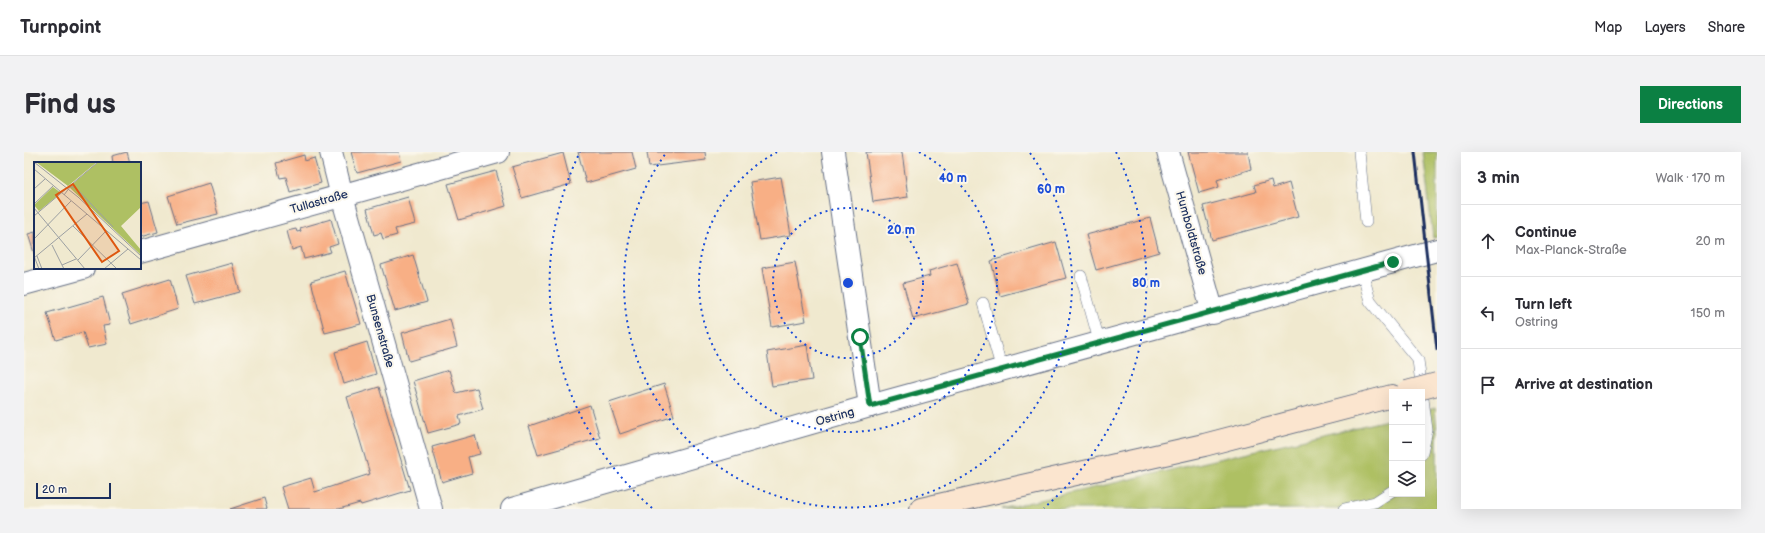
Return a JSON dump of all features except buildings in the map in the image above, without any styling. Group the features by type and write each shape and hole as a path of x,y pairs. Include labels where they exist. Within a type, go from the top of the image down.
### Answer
{"street":[{"name":"Bunsenstraße","path":"331,152 342,196 431,509"},
{"name":"Tullastraße","path":"141,252 498,152"},
{"path":"833,152 870,406"},
{"name":"Humboldtstraße","path":"1168,152 1213,313"},
{"name":"Ostring","path":"512,509 870,406 1213,313 1437,250"},
{"path":"24,284 79,269"},
{"path":"1418,389 1437,384"},
{"path":"921,509 1204,446 1389,397"}],"lane":[{"path":"1359,152 1366,222"},
{"path":"1362,270 1370,301 1418,360 1427,430 1425,439"},
{"path":"1081,276 1100,344"},
{"path":"984,303 1002,370"},
{"path":"1344,509 1375,502 1389,492"}],"green space":[{"path":"1423,152 1437,152 1437,237 1433,238"},
{"path":"1435,408 1437,431 1437,509 1001,509 1389,420 1389,497 1425,497 1425,411"}],"railway":[{"path":"1415,152 1437,349"}],"route":[{"path":"860,337 870,406 1213,313 1393,262"}]}
